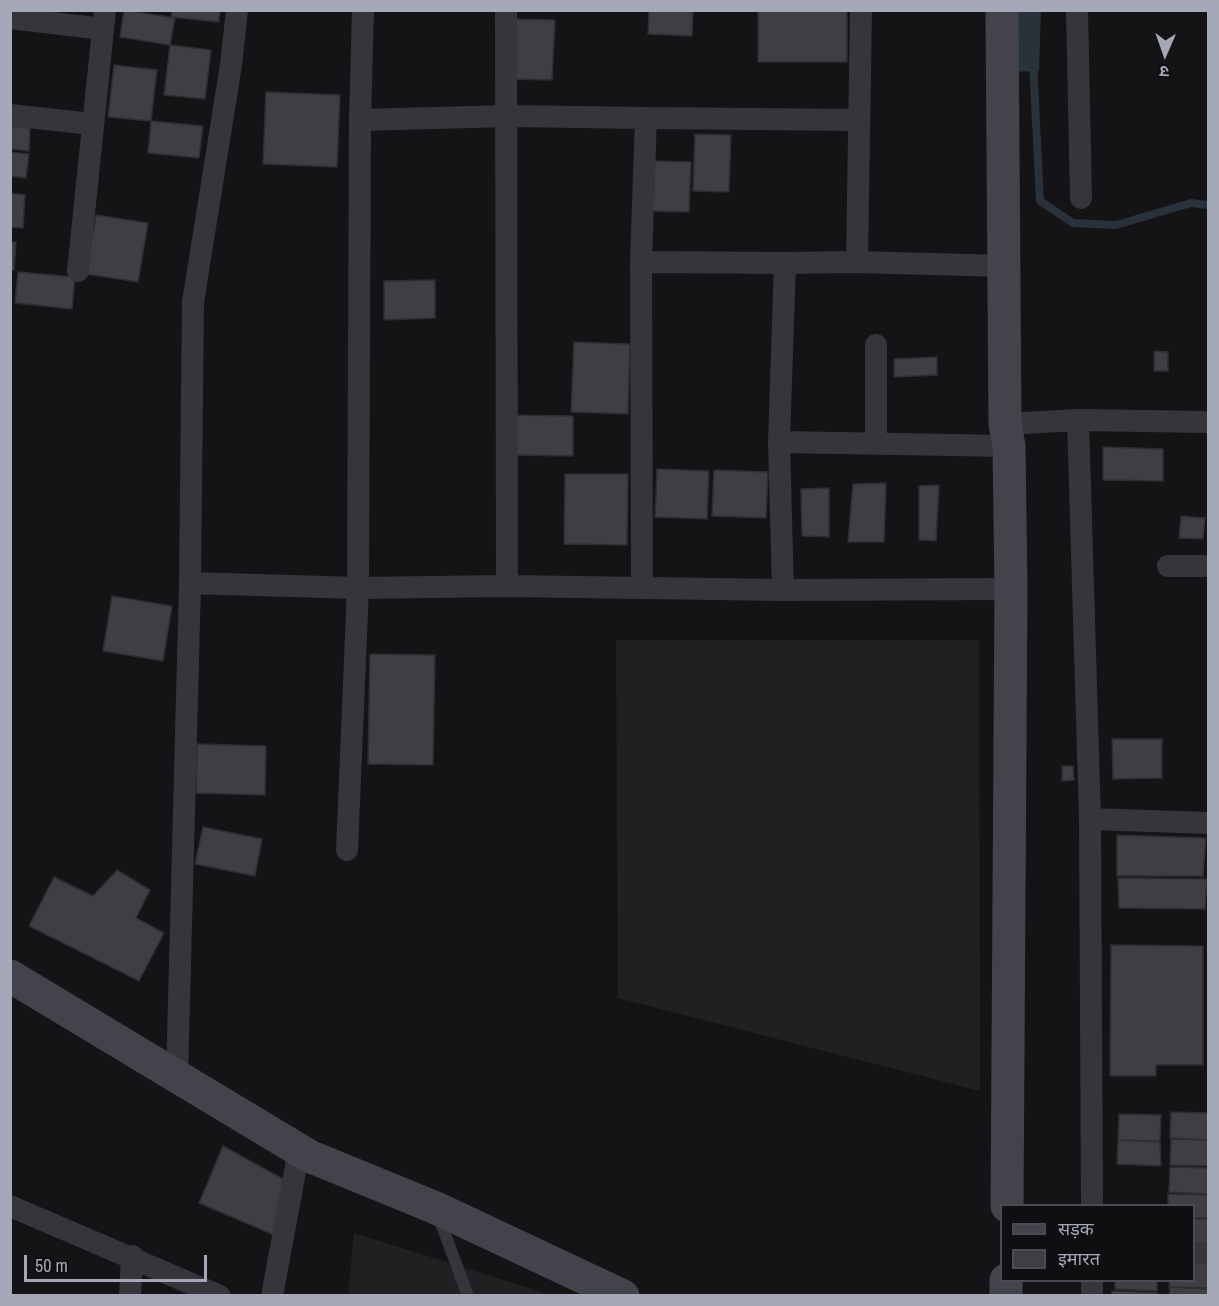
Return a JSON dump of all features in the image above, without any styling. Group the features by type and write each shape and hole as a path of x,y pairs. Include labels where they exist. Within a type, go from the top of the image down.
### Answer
{"street":[{"path":"177,1077 190,583 193,302 231,65 237,10"},
{"path":"347,850 358,588 360,120 363,10"},
{"path":"506,10 508,116 507,586"},
{"path":"857,262 861,10"},
{"path":"1002,10 1004,266 1011,589 1007,1204"},
{"path":"1077,10 1081,198"},
{"path":"10,18 104,20 78,271"},
{"path":"10,115 92,124"},
{"path":"360,120 508,116 859,120"},
{"path":"642,587 641,262 646,118"},
{"path":"641,262 857,262 1004,266"},
{"path":"783,590 780,442 785,263"},
{"path":"876,345 876,444"},
{"path":"780,442 876,444 1007,435 1078,420 1209,422"},
{"path":"1078,420 1090,819 1092,1204"},
{"path":"1168,566 1209,566"},
{"path":"190,583 358,588 507,586 783,590 1011,589"},
{"path":"1090,819 1209,823"},
{"path":"10,976 299,1150 436,1208 623,1296"},
{"path":"272,1296 299,1150"},
{"path":"10,1206 132,1256 220,1296"},
{"path":"130,1296 132,1256"}],"lane":[{"path":"436,1208 468,1296"}],"shaded area":[{"path":"1010,11 1041,11 1039,71 1009,72"},
{"path":"616,640 979,640 980,1091 618,998"},
{"path":"354,1233 551,1295 348,1296"}],"building":[{"path":"124,10 175,18 170,45 120,37"},
{"path":"172,10 220,10 219,22 171,17"},
{"path":"649,10 693,10 692,36 648,34"},
{"path":"758,10 847,10 847,62 758,62"},
{"path":"513,19 555,20 552,80 510,79"},
{"path":"170,45 211,50 205,99 164,95"},
{"path":"114,65 157,70 151,121 108,117"},
{"path":"266,92 340,95 337,167 263,164"},
{"path":"151,121 203,126 199,158 148,153"},
{"path":"10,126 30,128 29,151 10,149"},
{"path":"695,134 731,135 729,192 693,191"},
{"path":"10,152 29,154 26,178 10,176"},
{"path":"654,161 691,162 689,212 652,211"},
{"path":"10,193 25,195 23,228 10,227"},
{"path":"96,215 148,223 138,282 86,274"},
{"path":"10,242 16,242 14,270 10,270"},
{"path":"18,272 75,277 72,309 15,303"},
{"path":"435,280 435,318 384,320 384,281"},
{"path":"574,342 630,344 628,414 571,412"},
{"path":"1154,351 1168,352 1168,371 1154,371"},
{"path":"937,357 937,375 894,377 894,359"},
{"path":"514,415 573,416 573,456 513,455"},
{"path":"1103,447 1163,449 1163,481 1103,480"},
{"path":"657,469 709,471 707,519 655,517"},
{"path":"714,470 768,472 766,518 712,516"},
{"path":"565,474 628,474 627,545 564,544"},
{"path":"886,483 884,542 848,542 853,484"},
{"path":"939,485 936,541 919,540 919,486"},
{"path":"829,488 829,537 802,536 801,489"},
{"path":"1181,516 1205,518 1203,539 1179,538"},
{"path":"112,596 172,606 163,661 103,651"},
{"path":"370,654 435,655 433,765 368,764"},
{"path":"1112,739 1162,739 1162,778 1113,779"},
{"path":"197,744 266,746 265,795 196,793"},
{"path":"1062,766 1073,766 1074,780 1062,781"},
{"path":"203,827 262,839 255,876 195,864"},
{"path":"1117,835 1206,838 1203,876 1117,876"},
{"path":"117,870 150,890 136,918 164,933 139,981 29,926 54,877 93,896"},
{"path":"1118,878 1207,879 1205,909 1119,908"},
{"path":"1111,945 1203,946 1203,1065 1156,1065 1156,1076 1110,1076"},
{"path":"1171,1112 1208,1113 1208,1140 1170,1138"},
{"path":"1119,1114 1161,1115 1160,1141 1118,1140"},
{"path":"1171,1139 1208,1140 1208,1166 1170,1165"},
{"path":"1118,1140 1160,1142 1161,1166 1117,1164"},
{"path":"223,1146 285,1180 279,1237 199,1203"},
{"path":"1170,1167 1208,1168 1208,1194 1169,1192"},
{"path":"1168,1194 1208,1195 1208,1218 1195,1218 1195,1204 1168,1204"},
{"path":"1195,1219 1208,1219 1208,1245 1195,1245"},
{"path":"1195,1263 1208,1263 1208,1288 1169,1287 1170,1282 1195,1282"},
{"path":"1115,1282 1157,1282 1157,1291 1115,1289"},
{"path":"1170,1287 1208,1289 1208,1296 1169,1296"},
{"path":"1112,1291 1158,1293 1157,1296 1112,1296"}],"waterway":[{"path":"1033,63 1040,201 1073,223 1116,225 1191,203 1208,205"}]}
